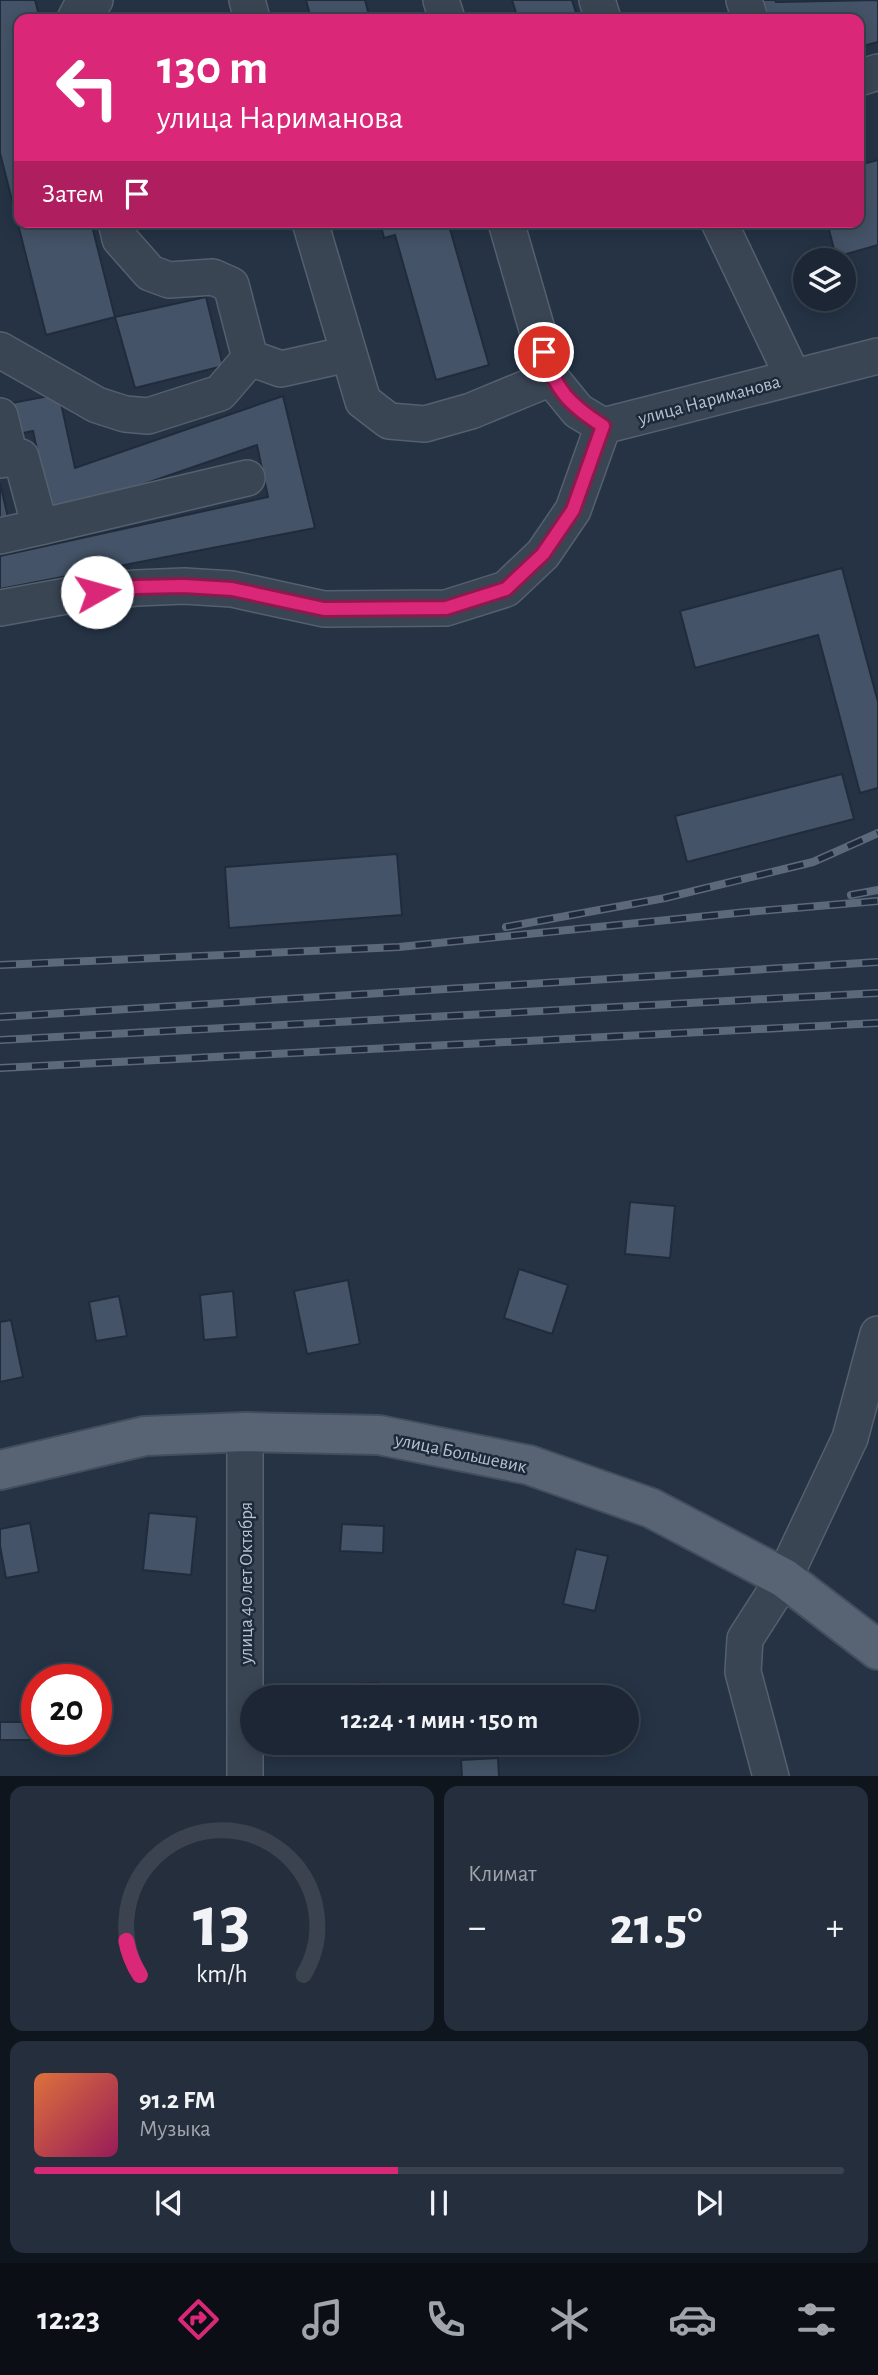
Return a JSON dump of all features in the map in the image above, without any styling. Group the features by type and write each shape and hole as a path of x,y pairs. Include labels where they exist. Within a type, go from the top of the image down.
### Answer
{"main road":[{"name":"улица Большевик","path":"0,1470 145,1436 245,1432 379,1435 528,1465 651,1508 784,1578 878,1650"}],"street":[{"path":"78,14 95,0"},
{"path":"117,228 120,239 150,273 169,280 213,276 231,285 250,358"},
{"path":"312,228 363,401 389,421 425,424 471,411 551,378"},
{"path":"0,608 77,594 136,587 184,586 232,589 324,609 446,608 506,589 543,554 573,510 603,426 578,411 551,378 508,228"},
{"path":"722,228 793,377"},
{"path":"0,350 97,405 125,414 148,416 220,393 250,358"},
{"path":"250,358 281,369 348,354"},
{"name":"улица Нариманова","path":"603,426 878,356"},
{"path":"0,416 5,458 21,457 40,527"},
{"path":"0,536 247,478"},
{"path":"771,1776 743,1672 745,1639 784,1578 850,1438 878,1334"},
{"name":"улица 40 лет Октября","path":"245,1432 245,1776"}],"building":[{"path":"0,0 35,0 39,14 14,14 14,208 0,153"},
{"path":"306,0 365,0 369,14 310,14"},
{"path":"512,0 572,0 576,14 516,14"},
{"path":"752,0 878,0 878,42 864,46 864,14 756,14"},
{"path":"878,160 878,245 856,251 856,248 834,248 829,228 864,228 864,164"},
{"path":"19,228 93,228 115,317 46,335"},
{"path":"382,228 450,228 489,365 436,380 395,235 384,238"},
{"path":"206,297 223,366 135,388 115,317"},
{"path":"59,394 75,468 283,396 315,528 0,589 0,556 268,497 257,445 51,516 33,431 13,435 7,404"},
{"path":"0,483 9,522 0,524"},
{"path":"842,568 878,702 878,788 860,793 818,635 695,668 680,611"},
{"path":"842,774 854,819 687,862 675,816"},
{"path":"397,854 402,915 229,928 225,867"},
{"path":"630,1202 675,1206 670,1258 625,1254"},
{"path":"519,1269 568,1285 552,1334 504,1318"},
{"path":"348,1280 360,1344 307,1354 294,1291"},
{"path":"233,1291 237,1337 204,1340 200,1295"},
{"path":"119,1296 127,1336 96,1341 89,1302"},
{"path":"11,1320 23,1377 0,1382 0,1322"},
{"path":"149,1513 197,1517 191,1575 143,1570"},
{"path":"30,1523 39,1572 6,1578 0,1529"},
{"path":"342,1524 384,1526 383,1553 340,1551"},
{"path":"576,1549 608,1556 595,1611 563,1604"},
{"path":"378,1683 378,1685 332,1685"},
{"path":"0,1722 21,1722 21,1740 0,1740"},
{"path":"498,1758 499,1776 462,1776 461,1760"}],"railway":[{"path":"506,927 665,898 813,862 878,833"},
{"path":"851,895 878,890"},
{"path":"0,965 399,947 878,901"},
{"path":"0,1017 878,962"},
{"path":"0,1040 878,993"},
{"path":"0,1068 878,1023"}],"route":[{"path":"97,592 136,587 232,589 324,609 446,608 506,589 543,554 573,510 603,426 578,411 551,378 544,352"}]}
